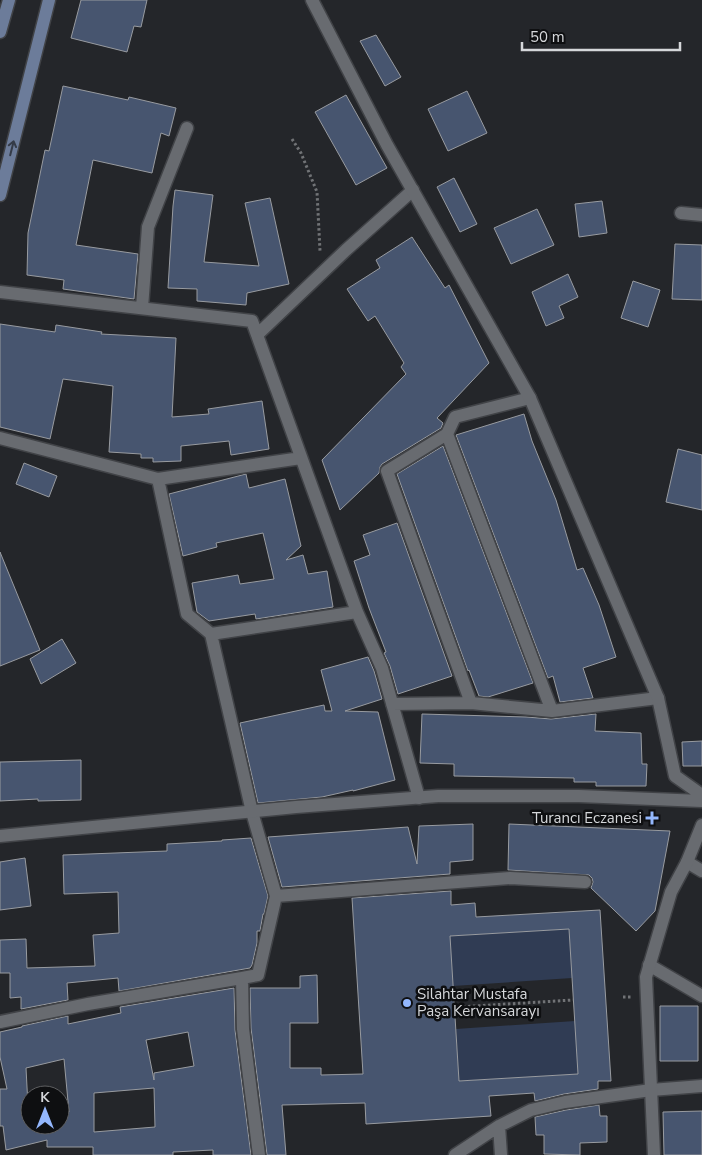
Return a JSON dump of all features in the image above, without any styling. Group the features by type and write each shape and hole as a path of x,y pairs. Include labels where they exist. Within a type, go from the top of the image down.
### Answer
{"main road":[{"path":"0,32 9,0"},
{"path":"0,195 50,0"}],"street":[{"path":"312,0 387,145 530,398 658,698 675,776 702,795"},
{"path":"142,308 148,227 187,128"},
{"path":"257,336 346,250 413,190"},
{"path":"681,213 702,215"},
{"path":"0,292 252,321 357,612 382,668 419,798"},
{"path":"471,703 387,471 447,434 455,416 530,398"},
{"path":"447,434 552,711"},
{"path":"0,438 158,479 301,458"},
{"path":"0,1022 88,1004 258,975 276,896 252,812 211,634 187,614 158,479"},
{"path":"211,634 357,612"},
{"path":"392,704 471,703 552,711 658,698"},
{"path":"0,836 438,796 579,796 702,801"},
{"path":"654,1155 646,977 671,892 687,862 702,825"},
{"path":"687,862 702,871"},
{"path":"276,896 510,878 584,882"},
{"path":"650,965 702,996"},
{"path":"242,978 243,1029 259,1155"},
{"path":"455,1155 499,1126 531,1110 565,1102 651,1090 702,1086"},
{"path":"499,1126 501,1155"}],"path":[{"path":"292,139 301,153 317,192 321,275"},
{"path":"458,1007 573,1000"}],"shaded area":[{"path":"569,929 572,978 453,986 450,936"},
{"path":"575,1021 578,1074 459,1081 456,1029"}],"building":[{"path":"81,0 147,0 141,27 134,26 127,52 71,38"},
{"path":"376,35 401,77 385,86 360,41"},
{"path":"63,86 128,100 129,97 176,108 169,136 161,133 152,173 93,160 76,245 138,254 134,299 63,289 64,280 27,275 28,233 45,150 49,151"},
{"path":"467,91 487,133 448,151 428,109"},
{"path":"346,95 387,168 356,185 315,112"},
{"path":"454,178 477,224 460,232 437,187"},
{"path":"175,190 213,195 204,262 259,266 245,203 270,198 289,284 247,293 246,305 197,301 197,289 168,288"},
{"path":"602,201 607,233 579,237 575,204"},
{"path":"537,209 554,245 511,264 494,228"},
{"path":"412,237 445,288 449,285 489,363 437,418 443,423 441,428 382,464 379,473 340,510 322,460 406,374 401,367 404,363 375,316 368,321 347,289 380,268 376,260"},
{"path":"675,244 702,245 702,300 672,299"},
{"path":"568,274 578,297 559,306 564,318 546,326 532,292"},
{"path":"633,281 660,290 648,327 621,318"},
{"path":"0,324 55,332 56,325 102,332 101,334 176,338 172,417 209,414 208,409 262,401 269,449 231,455 229,441 181,446 181,461 153,462 153,458 141,458 141,454 109,452 113,386 63,379 50,439 0,427"},
{"path":"524,414 532,441 556,500 577,570 583,568 599,605 616,657 583,668 593,698 560,702 553,676 548,678 456,435"},
{"path":"443,446 533,683 488,697 479,696 468,671 397,474"},
{"path":"678,449 702,455 702,510 666,502"},
{"path":"24,463 57,476 49,497 16,484"},
{"path":"246,474 249,488 285,479 301,546 286,560 303,555 308,574 327,571 333,607 256,619 255,614 209,621 197,612 192,583 238,575 240,584 274,579 263,533 216,543 217,547 183,556 169,494"},
{"path":"397,523 452,676 398,694 384,653 386,652 354,561 370,555 363,535"},
{"path":"0,552 40,650 0,666"},
{"path":"62,639 76,663 41,684 30,659"},
{"path":"368,657 382,699 345,711 378,712 395,780 322,797 258,803 240,723 324,705 325,711 332,711 321,670"},
{"path":"422,714 551,719 596,714 595,731 641,733 642,764 647,764 646,786 596,786 596,782 574,782 574,778 454,776 454,764 420,763"},
{"path":"702,741 702,766 683,766 682,742"},
{"path":"81,760 81,800 38,801 38,799 0,801 0,762"},
{"path":"473,824 473,860 450,862 450,874 282,887 268,837 408,827 417,864 419,826"},
{"path":"509,824 670,831 655,911 636,931 591,888 593,882 589,875 508,870"},
{"path":"251,838 268,896 260,931 257,931 257,943 250,968 119,991 118,978 67,983 68,1000 21,1009 21,997 10,998 10,973 0,973 0,940 26,939 27,968 95,966 93,935 119,933 118,892 64,894 63,855 167,851 167,844"},
{"path":"25,858 31,906 0,910 0,862"},
{"name":"Silahtar Mustafa Paşa Kervansarayı","path":"451,891 451,905 475,903 476,917 600,910 611,1081 598,1081 598,1089 535,1101 534,1093 489,1096 491,1116 366,1124 365,1103 282,1105 286,1155 267,1155 251,1028 250,988 300,988 300,976 317,975 318,1023 290,1023 290,1068 321,1068 321,1075 363,1074 352,898","holes":["569,929 578,1074 459,1081 450,936"]},
{"path":"234,988 235,1030 251,1155 213,1155 213,1150 173,1152 173,1155 93,1155 93,1147 47,1147 47,1140 6,1150 3,1126 0,1126 0,1089 7,1089 0,1057 0,1032 68,1016 68,1024 121,1013 120,1007","holes":["188,1032 194,1066 154,1073 154,1080 146,1040","154,1088 155,1127 94,1132 94,1093"]},
{"path":"660,1006 698,1006 698,1061 660,1061"},
{"path":"599,1105 600,1116 607,1116 607,1142 580,1143 580,1155 544,1154 544,1135 536,1135 535,1117"},
{"path":"702,1111 702,1155 664,1155 663,1112"}],"place":[{"name":"Turancı Eczanesi","path":"652,818"},
{"name":"Silahtar Mustafa Paşa Kervansarayı","path":"407,1003"}]}
